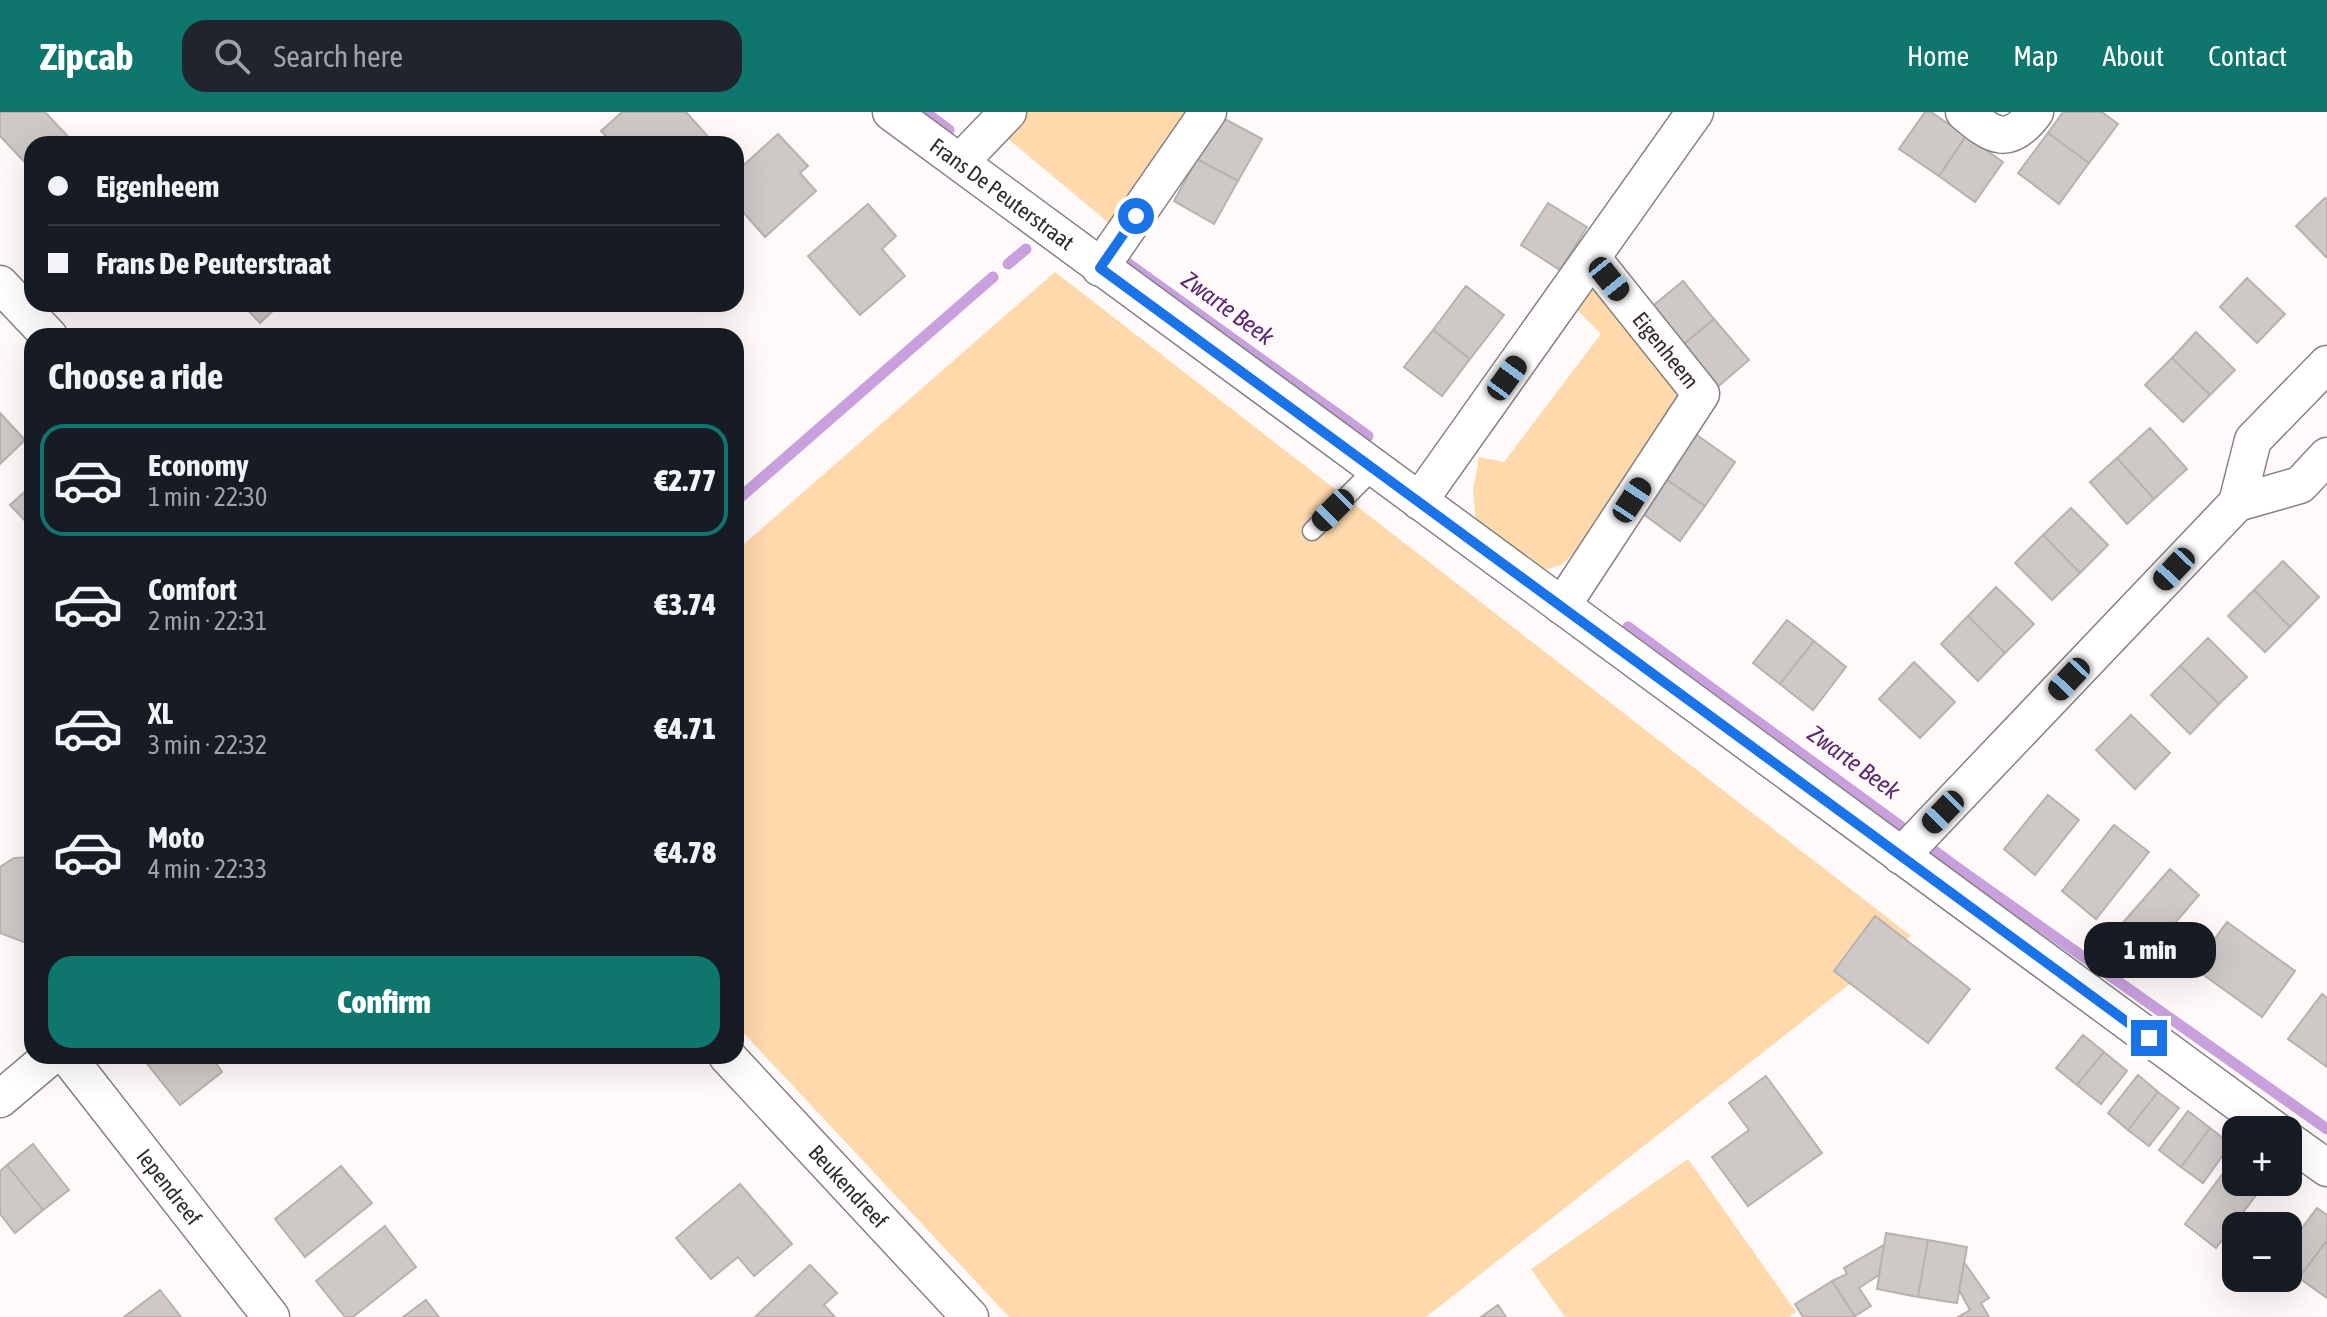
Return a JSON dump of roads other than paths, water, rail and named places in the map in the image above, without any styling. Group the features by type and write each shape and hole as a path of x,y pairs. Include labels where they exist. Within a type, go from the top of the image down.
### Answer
{"street":[{"name":"Frans De Peuterstraat","path":"891,112 2256,1116"},
{"path":"960,162 1008,112"},
{"path":"1100,268 1208,112"},
{"path":"1419,501 1695,112"},
{"path":"1964,112 1985,130 2006,136 2022,129 2035,112"},
{"name":"Eigenheem","path":"1562,606 1701,394 1593,259"},
{"path":"0,284 24,309"},
{"path":"26,312 41,328"},
{"path":"1901,856 2237,503 2253,440 2327,364"},
{"path":"2237,503 2300,485 2327,456"},
{"path":"0,1099 42,1064"},
{"name":"Iependreef","path":"73,1064 271,1317"},
{"name":"Beukendreef","path":"734,1064 970,1317"},
{"path":"2302,1150 2327,1168"}],"lane":[{"path":"1312,531 1375,468"}],"waterway":[{"name":"Zwarte Beek","path":"925,112 949,130"},
{"path":"1008,264 1026,249"},
{"name":"Zwarte Beek","path":"1115,254 1368,436"},
{"path":"744,494 993,277"},
{"name":"Zwarte Beek","path":"1628,627 1966,874 2327,1129"}]}
